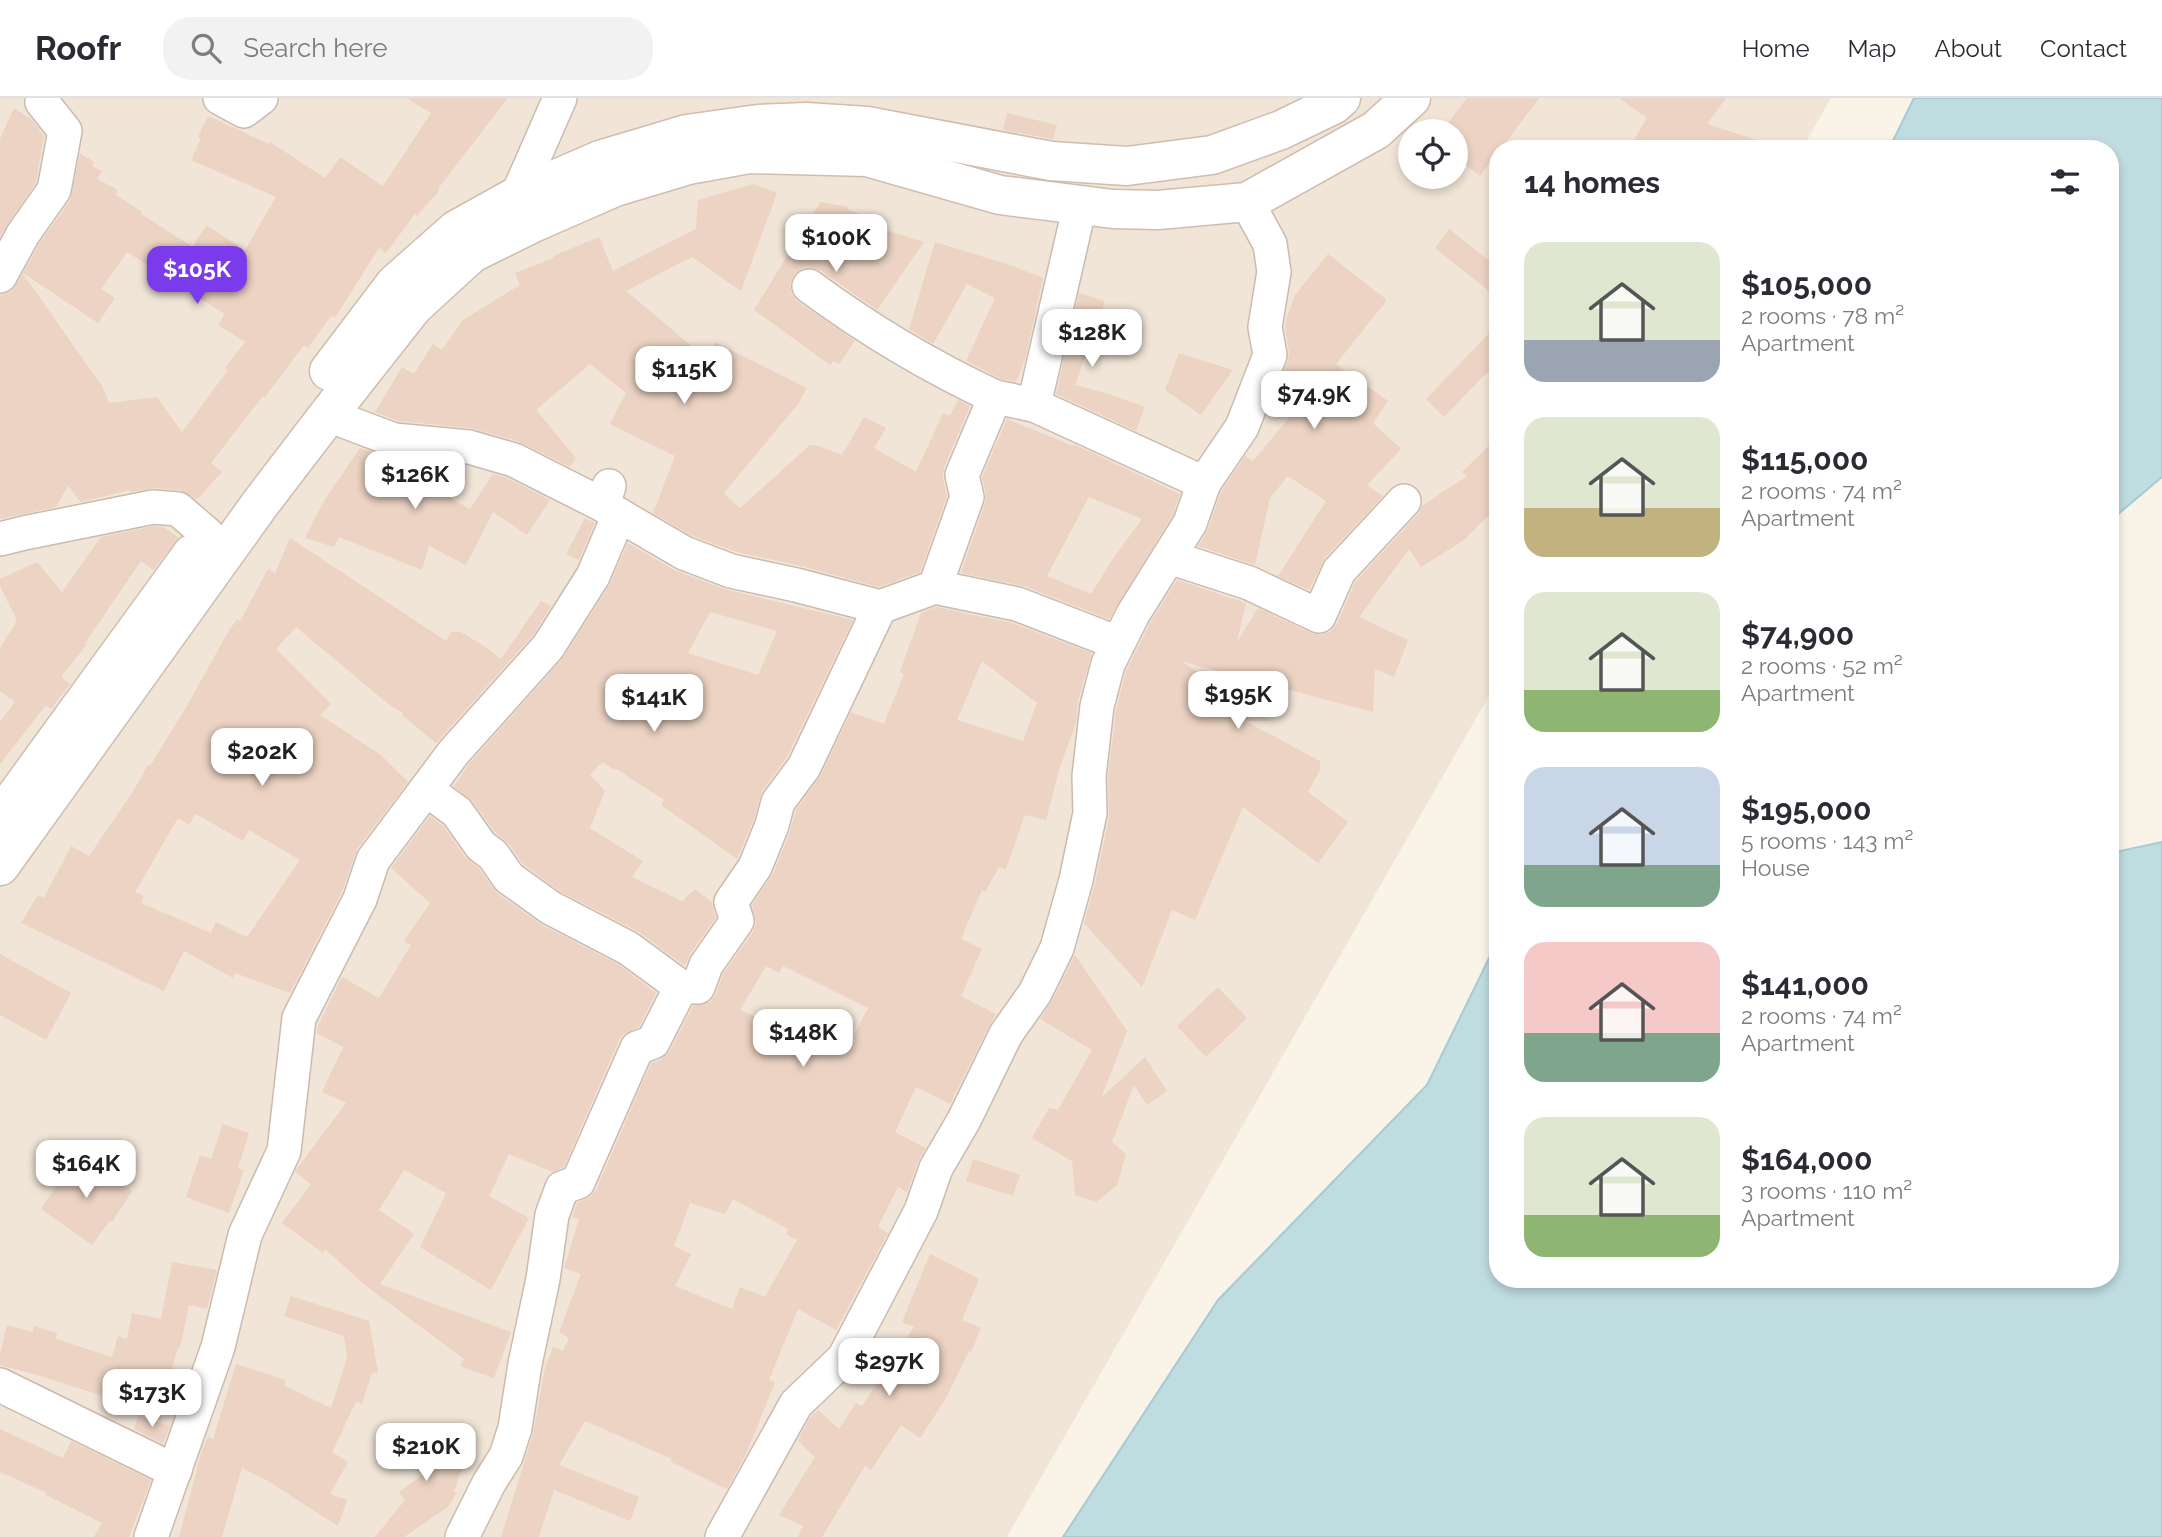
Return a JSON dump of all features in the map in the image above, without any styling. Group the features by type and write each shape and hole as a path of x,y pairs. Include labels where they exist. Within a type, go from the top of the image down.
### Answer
{"main road":[{"path":"0,866 250,496 456,230 517,196 600,160 687,134 758,124 806,122 867,126 1051,160 1127,166 1212,155 1281,130 1333,105 1341,98"},
{"path":"0,818 207,534 250,496 328,415 404,296 472,253 615,187 688,165 749,154 867,157 1000,195 1113,209 1158,210 1247,202 1376,130 1411,98"}],"street":[{"path":"0,276 23,234 54,190 65,131 42,102 43,98"},
{"path":"220,98 244,111 261,98"},
{"path":"517,196 560,98"},
{"path":"722,1537 796,1404 844,1358 921,1211 936,1168 964,1120 1006,1034 1035,993 1057,948 1076,880 1090,813 1089,776 1097,706 1108,664 1133,614 1190,523 1204,483 1242,427 1270,355 1265,327 1274,272 1270,244 1247,202"},
{"path":"1034,405 1080,205"},
{"path":"809,286 918,359 995,397 1034,405 1204,483"},
{"path":"935,587 967,497 962,475 995,397"},
{"path":"328,415 394,440 469,447 514,460 610,502 684,553 731,572 796,585 880,607 935,587 1017,604 1118,643"},
{"path":"1169,557 1249,583 1319,616 1339,571 1404,500"},
{"path":"151,1537 218,1347 244,1235 284,1151 299,1018 360,899 373,860 454,752 548,647 593,576 610,502"},
{"path":"0,539 153,507 178,509 207,534"},
{"path":"427,790 457,812 481,846 493,855 509,878 551,908 628,948 681,987 698,987 706,965 737,921 731,902 755,867 778,802 804,766 880,607"},
{"path":"462,1537 506,1456 515,1428 552,1215 562,1188 578,1182 637,1048 653,1042 681,987"},
{"path":"0,1385 174,1471"}],"shaded area":[{"path":"0,98 1831,98 1807,140 1489,140 1489,696 1007,1537 0,1537"}],"water":[{"path":"1914,98 2162,98 2162,477 2119,513 2119,140 1893,140"},
{"path":"2162,842 2162,1537 1063,1537 1218,1300 1427,1085 1489,958 1489,1288 2119,1288 2119,851"}],"building":[{"path":"406,98 508,98 437,190 439,191 417,216 415,214 386,253 379,248 335,318 331,316 308,348 304,345 211,463 222,472 199,498 180,490 154,488 130,490 81,502 68,486 56,507 0,519 0,295 11,292 23,274 102,386 109,403 157,397 182,432 228,370 225,368 245,342 218,325 225,314 127,252 101,289 115,298 98,323 23,273 39,244 70,201 80,153 94,162 92,166 102,171 97,179 118,190 116,195 193,247 206,225 245,250 276,197 191,160 208,116 269,144 270,142 325,178 340,157 383,186 431,113"},
{"path":"1467,98 1539,98 1508,140 1489,140 1489,164 1480,176 1468,167 1468,119 1451,119"},
{"path":"1619,98 1726,98 1707,124 1757,140 1634,140 1647,118"},
{"path":"14,108 32,120 44,136 36,182 0,236 0,139"},
{"path":"1007,113 1057,125 1053,139 1003,130"},
{"path":"753,184 777,193 741,291 692,257 626,291 707,359 715,342 807,388 798,404 724,493 740,508 810,445 842,455 864,417 886,428 874,448 916,472 943,413 950,416 958,400 970,406 944,467 943,479 947,496 920,572 879,587 737,552 692,536 653,513 675,456 610,424 626,393 590,364 536,410 576,458 570,467 515,440 471,428 398,421 375,412 402,367 414,374 433,344 442,350 463,320 520,285 515,273 599,237 613,271 696,229 698,200"},
{"path":"820,202 848,207 878,222 876,227 924,242 877,310 820,270 802,268 794,274 790,285 797,301 855,341 839,364 834,361 830,365 754,310"},
{"path":"1449,229 1489,261 1489,291 1435,248"},
{"path":"935,242 1043,278 1025,360 1016,382 1001,379 966,361 995,298 967,284 933,344 909,329"},
{"path":"1328,254 1387,300 1336,364 1388,401 1373,423 1401,449 1367,485 1383,496 1325,558 1309,590 1278,576 1326,501 1288,476 1270,498 1255,565 1198,546 1208,530 1221,492 1245,456 1253,461 1298,407 1277,391 1288,361 1286,319 1295,295"},
{"path":"1079,293 1105,301 1075,385 1145,407 1136,431 1056,394"},
{"path":"1489,333 1489,370 1444,417 1426,399"},
{"path":"1179,353 1233,370 1201,415 1165,390"},
{"path":"1007,419 1074,446 1073,444 1180,494 1173,515 1109,619 1024,586 961,573 985,503 986,493 982,477","holes":["1089,497 1142,519 1091,594 1047,576"]},
{"path":"1489,446 1489,515 1464,540 1421,567 1409,549 1359,617 1408,640 1394,677 1375,669 1373,712 1181,661 1271,721 1245,721 1320,761 1320,770 1308,792 1348,822 1318,863 1243,807 1195,920 1172,910 1142,987 1084,923 1109,817 1108,777 1116,710 1126,671 1150,623 1177,580 1246,603 1237,642 1258,608 1311,633 1320,635 1330,632 1337,624 1355,582 1418,514 1423,505 1467,476 1462,472"},
{"path":"360,448 392,459 434,463 422,482 470,509 493,474 507,478 550,500 527,535 493,512 466,565 429,546 422,570 339,537 334,547 305,538 325,499"},
{"path":"585,518 595,523 579,560 566,554"},
{"path":"154,526 163,527 179,538 153,570 141,561 85,643 87,644 61,677 70,684 51,709 46,705 0,764 0,722 15,702 0,691 0,648 17,621 0,586 0,579 37,562 62,592 101,537"},
{"path":"290,538 446,641 451,632 461,632 501,659 541,601 551,606 533,635 436,743 296,627 276,649 331,704 320,715 381,755 408,782 357,849 342,892 290,993 235,973 233,978 184,951 164,991 21,923 38,895 44,898 71,846 89,856 148,765 150,766 228,632 237,619 240,621 268,569 275,573","holes":["196,814 243,841 249,830 300,860 247,937 216,922 211,933 141,903 144,896 135,892 178,818 189,825"]},
{"path":"628,543 674,570 724,589 853,620 787,757 762,791 754,819 737,859 661,805 664,800 615,768 614,770 602,762 590,775 605,791 590,828 643,861 632,877 682,901 695,889 712,902 716,918 690,954 685,966 639,932 561,892 523,864 472,801 454,786 469,764 564,657 609,586","holes":["710,612 777,631 758,675 688,653"]},
{"path":"936,607 1012,623 1092,653 1078,701 1076,723 1059,770 1046,820 1025,815 1006,869 999,867 985,892 982,890 961,939 982,949 961,996 996,1014 950,1104 916,1087 895,1132 926,1148 918,1161 907,1192 898,1187 878,1227 888,1233 836,1330 798,1309 769,1380 775,1382 747,1452 727,1489 671,1462 672,1459 585,1421 559,1465 639,1497 630,1521 554,1490 539,1537 501,1537 533,1434 545,1368 553,1347 563,1351 569,1338 559,1332 581,1274 564,1268 579,1219 572,1217 577,1203 591,1196 596,1190 651,1063 661,1060 670,1051 693,1006 710,1002 723,974 753,932 756,923 752,905 773,874 796,810 821,775 851,712 884,724 904,674 900,672 921,613","holes":["982,661 1037,703 1023,741 957,720","766,966 779,973 783,966 868,1008 848,1047 804,1032 799,1047 756,1020 757,1018 740,1010","733,1199 788,1229 786,1234 797,1240 765,1297 740,1287 732,1309 675,1286 691,1254 674,1246 690,1203 725,1214"]},
{"path":"430,816 443,826 465,857 479,869 498,894 542,925 618,964 656,993 639,1027 624,1034 619,1040 564,1167 553,1172 509,1154 489,1196 529,1218 491,1290 420,1247 446,1193 404,1170 379,1210 414,1234 380,1284 511,1332 494,1378 460,1366 464,1359 366,1286 325,1249 323,1253 282,1223 311,1184 295,1172 296,1170 346,1103 322,1092 343,1047 317,1033 318,1025 342,977 379,998 411,945 404,941 430,903 391,868"},
{"path":"0,954 71,993 46,1040 0,1015"},
{"path":"1075,955 1127,1031 1101,1098 1145,1057 1167,1091 1147,1105 1134,1085 1112,1142 1126,1154 1117,1185 1096,1202 1075,1195 1072,1161 1032,1138 1049,1108 1058,1110 1092,1050 1040,1019"},
{"path":"1218,987 1247,1018 1206,1057 1177,1026"},
{"path":"223,1124 249,1133 238,1168 244,1170 229,1213 186,1197 200,1155 211,1159"},
{"path":"78,1154 132,1191 112,1222 110,1220 92,1245 41,1209"},
{"path":"973,1159 1020,1175 1013,1196 966,1181"},
{"path":"930,1254 979,1279 962,1320 981,1328 971,1352 969,1351 945,1400 920,1438 901,1425 871,1470 865,1466 822,1537 798,1537 803,1526 779,1515 815,1457 798,1441 809,1419 818,1410 839,1429 856,1403 862,1406 914,1327 902,1322"},
{"path":"172,1262 217,1270 207,1309 189,1305 180,1348 178,1347 158,1417 135,1410 136,1407 0,1365 7,1325 33,1332 34,1326 57,1333 56,1339 112,1357 118,1336 127,1339 132,1313 161,1319"},
{"path":"291,1296 369,1321 378,1372 372,1373 362,1404 356,1402 332,1452 348,1462 330,1494 347,1500 338,1526 268,1481 242,1468 222,1537 179,1537 201,1453 208,1437 213,1439 236,1364 286,1380 284,1385 331,1408 347,1358 344,1336 284,1316"},
{"path":"138,1416 170,1426 163,1444 134,1429"},
{"path":"407,1423 456,1451 473,1439 454,1491 457,1492 449,1506 404,1537 375,1537 405,1500 399,1492 433,1467 396,1444"},
{"path":"0,1429 63,1458 71,1441 151,1480 129,1537 94,1537 102,1523 46,1495 47,1493 0,1472"}]}
